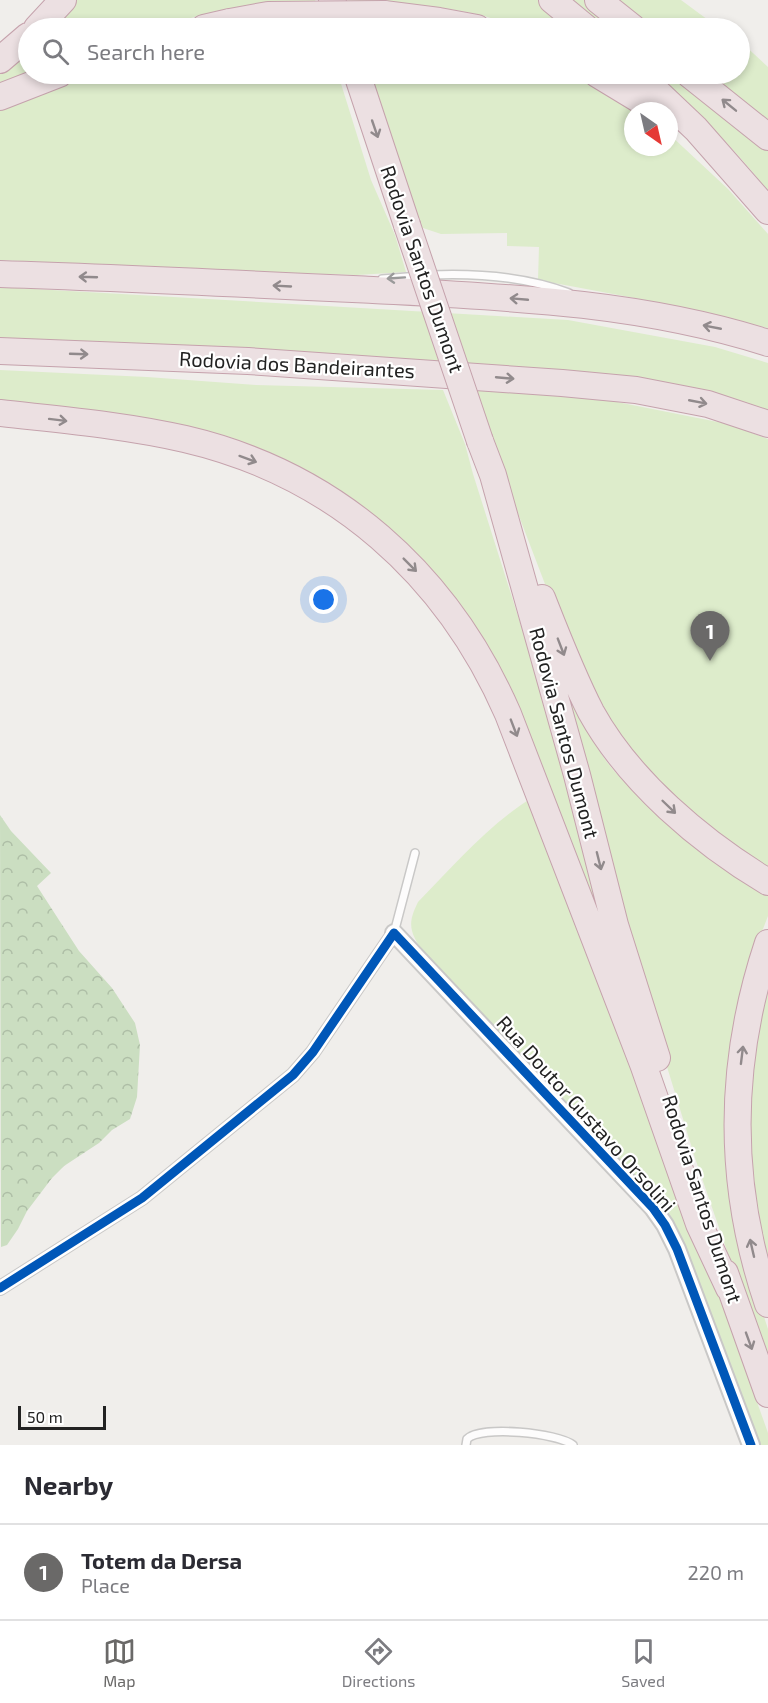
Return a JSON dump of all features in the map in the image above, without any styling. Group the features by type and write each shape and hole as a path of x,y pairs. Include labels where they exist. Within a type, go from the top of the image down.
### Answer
{"highway":[{"path":"46,18 63,0"},
{"path":"332,0 338,18"},
{"path":"552,0 574,18"},
{"path":"598,0 620,18"},
{"path":"252,18 292,14 384,14 415,18"},
{"path":"0,60 18,45"},
{"path":"0,97 33,84"},
{"name":"Rodovia Santos Dumont","path":"360,84 493,475 577,775 626,964 729,1288 768,1394"},
{"path":"613,84 643,102"},
{"path":"649,84 696,129 768,211"},
{"path":"702,84 768,137"},
{"path":"678,128 744,184"},
{"path":"0,274 175,279 484,296 596,305 728,330 768,343"},
{"name":"Rodovia dos Bandeirantes","path":"0,351 249,361 636,390 708,404 768,424"},
{"path":"0,413 136,429 186,439 257,462 311,488 345,509 391,546 433,589 468,637 496,686 508,714 643,1064 699,1224 729,1288"},
{"path":"493,475 568,663 592,713 618,752 644,783 683,821 747,870 768,882"},
{"name":"Rodovia Santos Dumont","path":"768,943 750,1006 740,1070 737,1125 740,1186 745,1219 768,1304"}],"street":[{"path":"0,1288 142,1198 293,1075 313,1052 394,933"},
{"name":"Rua Doutor Gustavo Orsolini","path":"394,933 653,1208 665,1225 751,1445"}],"lane":[{"path":"376,279 439,275 494,275 546,285 596,305"},
{"path":"326,288 366,281"},
{"path":"394,933 415,853"},
{"path":"466,1445 467,1440 475,1434 509,1432 557,1437 573,1445"}],"green space":[{"path":"73,0 315,0 316,2 257,6 213,12 191,18 58,18"},
{"path":"343,0 539,0 561,18 491,18 418,5"},
{"path":"569,0 585,0 608,18 591,18"},
{"path":"614,0 681,0 705,18 637,18"},
{"path":"750,50 768,67 768,124 718,84 750,84"},
{"path":"18,56 18,77 0,84 0,71"},
{"path":"61,84 341,84 371,180 395,235 406,272 357,275 0,260 0,108"},
{"path":"372,84 592,84 624,102 624,156 678,156 678,142 728,189 768,234 768,328 677,306 538,280 539,247 507,246 507,233 441,234 420,227"},
{"path":"666,84 689,84 768,147 768,191 742,160"},
{"path":"0,287 568,320 715,347 768,363 768,413 0,342"},
{"path":"0,370 256,385 443,390 465,444 542,692 624,996 489,655 311,479 0,403"},
{"path":"470,388 565,394 607,400 728,424 768,439 768,871 681,809 610,726 558,618"},
{"path":"561,678 594,742 620,777 697,849 749,885 768,895 768,916 761,934 741,1012 751,1277 768,1329 768,1370 695,1158 656,1031"},
{"path":"533,797 712,1275 768,1433 768,1445 760,1445 680,1234 671,1217 661,1203 424,954 413,935 411,923 418,902 486,833"},
{"path":"0,815 11,831 51,873 37,886 79,951 112,988 135,1023 140,1045 137,1097 130,1119 64,1166 27,1211 7,1245 1,1247"},
{"path":"768,987 768,1259 756,1210 750,1158 749,1105 758,1029"}],"cycle path":[{"path":"0,1288 142,1198 293,1075 313,1052 394,933 653,1208 665,1225 677,1249 751,1445"}],"place":[{"name":"Totem da Dersa","path":"710,661"}]}
